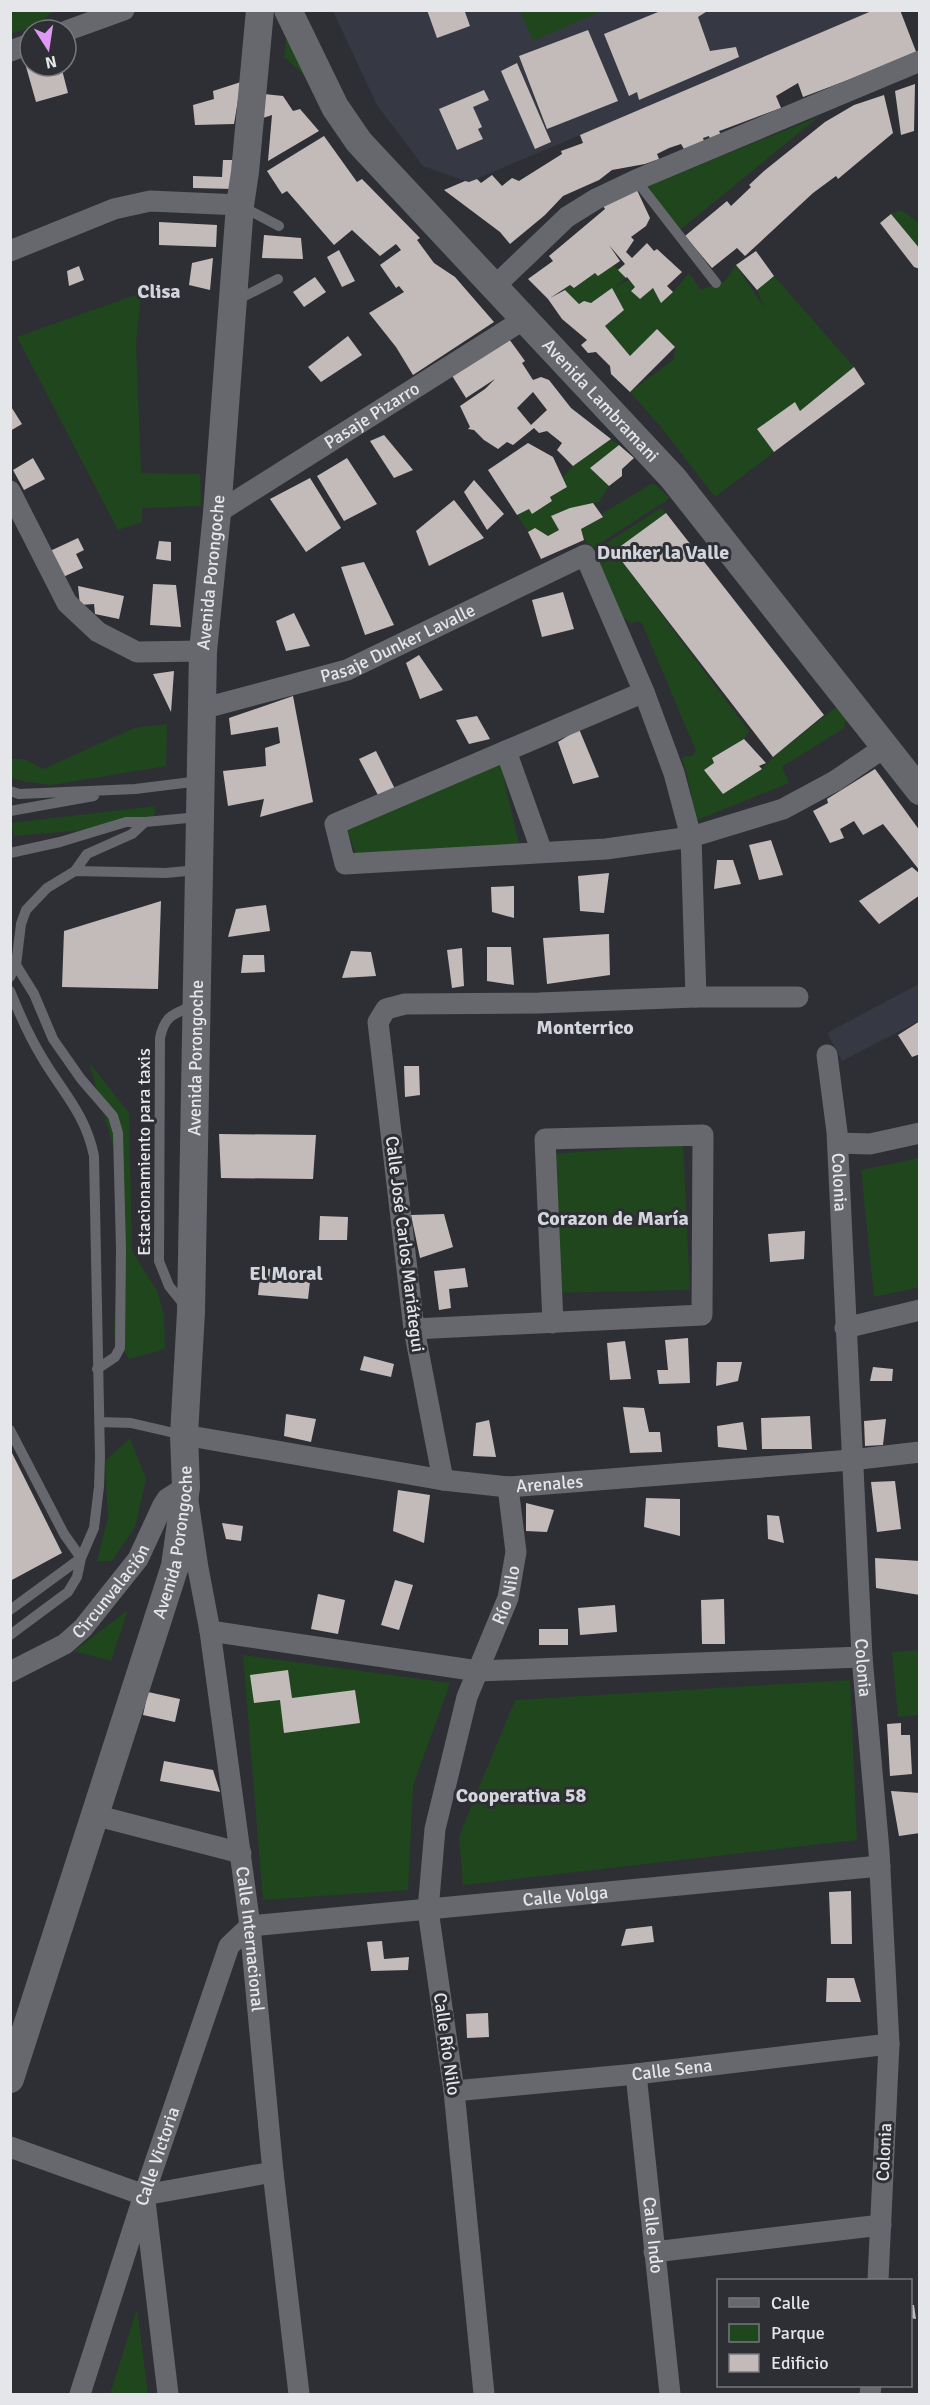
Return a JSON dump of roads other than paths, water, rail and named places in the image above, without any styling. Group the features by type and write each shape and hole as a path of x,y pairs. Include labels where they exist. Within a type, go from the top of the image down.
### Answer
{"main road":[{"name":"Avenida Porongoche","path":"10,2079 175,1566 186,1487 184,1436 191,1312 203,651 217,513 240,205 260,10"},
{"name":"Avenida Lambramani","path":"288,10 335,107 359,142 526,318 684,492 920,791"}],"street":[{"path":"78,21 124,10"},
{"path":"495,286 567,217 596,199 636,180 920,61"},
{"path":"10,251 114,209 150,201 240,205"},
{"name":"Pasaje Pizarro","path":"217,513 526,318"},
{"path":"10,491 67,603 98,632 137,652 203,651"},
{"name":"Pasaje Dunker Lavalle","path":"201,709 347,670 585,555 644,692"},
{"path":"798,997 696,997 691,837 674,773 644,692 335,824 345,864 606,849 691,837 783,809 835,781 885,747"},
{"path":"506,751 542,852"},
{"name":"Calle José Carlos Mariátegui","path":"443,1480 414,1329 378,1022 386,1009 405,1004 539,1003 696,997"},
{"name":"Colonia","path":"827,1055 838,1143 862,1657 880,1866 889,2044 878,2279"},
{"path":"838,1143 870,1144 920,1133"},
{"path":"414,1329 553,1323 702,1316 703,1135 545,1139 553,1323"},
{"path":"845,1328 920,1310"},
{"name":"Arenales","path":"184,1436 443,1480 508,1487 851,1460 920,1452"},
{"name":"Calle Internacional","path":"186,1487 210,1631 241,1853 273,2172 299,2394"},
{"name":"Circunvalación","path":"10,1672 65,1644 82,1628 138,1559 167,1499 186,1487"},
{"name":"Río Nilo","path":"467,1696 508,1598 516,1552 508,1487"},
{"path":"210,1631 478,1671 862,1657"},
{"name":"Calle Río Nilo","path":"467,1696 435,1829 428,1910 454,2091 484,2394"},
{"path":"94,1815 241,1853"},
{"name":"Calle Volga","path":"250,1926 880,1866"},
{"name":"Calle Victoria","path":"80,2394 144,2194 229,1946 250,1926"},
{"name":"Calle Sena","path":"454,2091 636,2074 889,2044"},
{"name":"Calle Indo","path":"636,2074 670,2394"},
{"path":"10,2147 144,2194 273,2172"},
{"path":"144,2194 168,2394"},
{"path":"654,2252 881,2225"}],"lane":[{"path":"636,180 716,283"},
{"path":"240,205 279,226"},
{"path":"234,301 278,279"},
{"path":"10,811 135,789 200,781"},
{"path":"10,791 19,794 135,789"},
{"path":"10,854 126,822 199,817"},
{"path":"10,977 16,964 21,924 26,910 47,888 75,871 87,854 132,834 145,822"},
{"path":"75,871 166,873 198,870"},
{"path":"16,964 34,994 53,1039 81,1079 113,1116 118,1133 121,1249 120,1348 115,1357 97,1369"},
{"path":"10,991 19,1015 39,1054 80,1114 90,1135 94,1156 99,1422 99,1487 94,1528 81,1557 77,1576 68,1592 10,1635"},
{"name":"Estacionamiento para taxis","path":"191,1312 169,1286 159,1261 160,1038 162,1026 167,1018 198,1003"},
{"path":"99,1422 131,1423 184,1436"},
{"path":"10,1430 64,1534 81,1557"},
{"path":"10,1610 81,1557"}],"district":[{"name":"Clisa","path":"159,291"},
{"name":"Dunker la Valle","path":"663,552"},
{"name":"Monterrico","path":"585,1027"},
{"name":"Corazon de María","path":"613,1218"},
{"name":"El Moral","path":"286,1273"},
{"name":"Cooperativa 58","path":"521,1795"}]}
